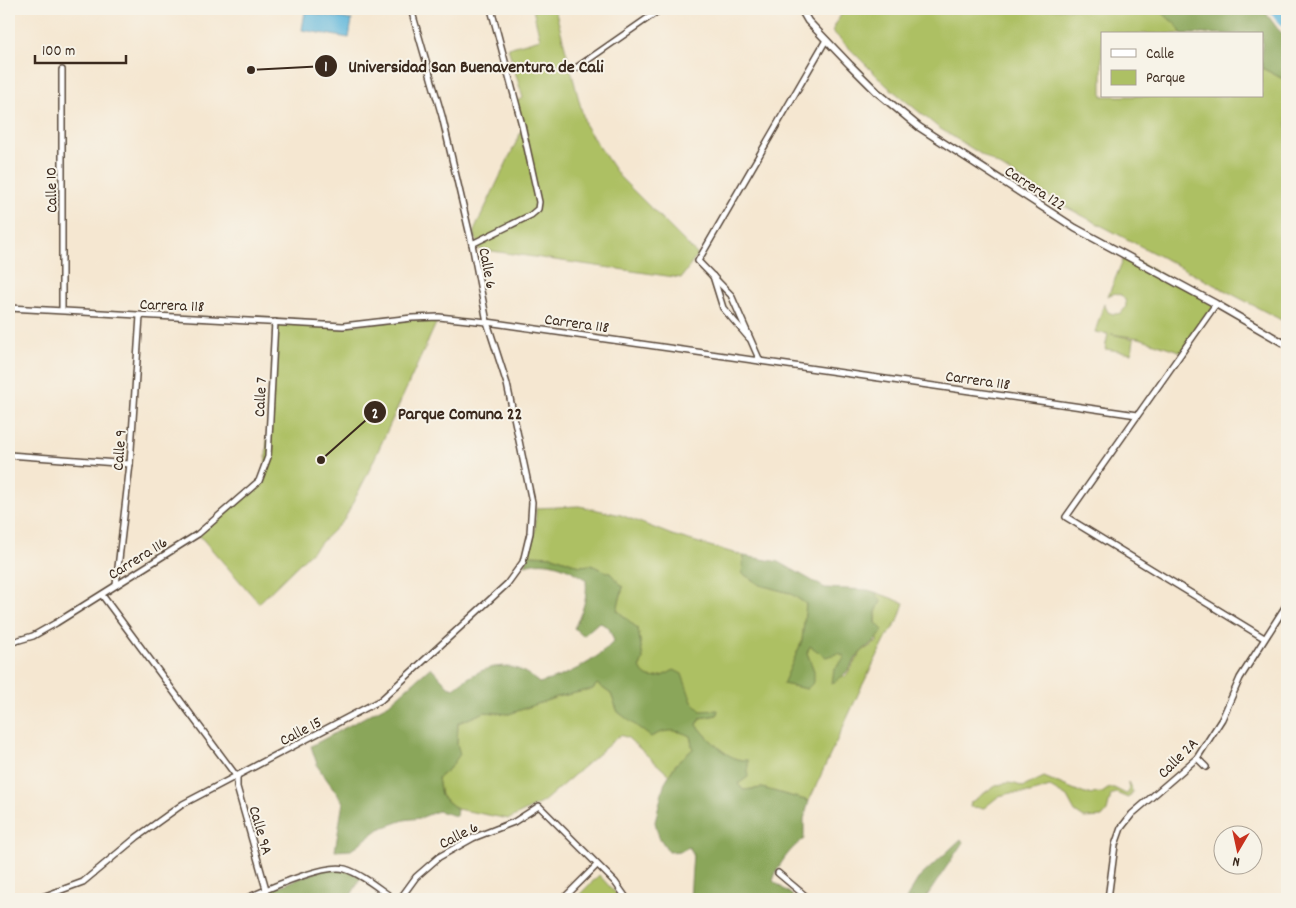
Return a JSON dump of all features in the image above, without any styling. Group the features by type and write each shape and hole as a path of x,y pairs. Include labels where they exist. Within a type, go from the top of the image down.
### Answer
{"street":[{"name":"Calle 6","path":"411,9 442,116 472,244 487,322 506,384 527,473 532,502 530,533"},
{"path":"472,244 531,215 538,208 539,202 522,125 491,9"},
{"path":"576,68 661,9"},
{"name":"Carrera 122","path":"801,9 808,21 877,92 919,127 1075,228 1216,304 1287,345"},
{"path":"760,361 731,295 698,261 826,40"},
{"name":"Calle 10","path":"62,70 62,310"},
{"path":"713,275 723,308 752,340"},
{"path":"1216,304 1066,517 1264,638"},
{"name":"Carrera 118","path":"9,308 343,326 412,318 439,317 487,322 1137,415"},
{"name":"Calle 9","path":"116,585 130,464 140,316"},
{"name":"Calle 7","path":"265,472 268,457 275,322"},
{"path":"9,455 130,464"},
{"name":"Carrera 116","path":"9,643 33,636 198,534 259,481 265,472"},
{"name":"Calle 15","path":"37,899 83,882 137,837 183,804 380,700 508,584 523,562 530,533"},
{"path":"102,595 237,777"},
{"name":"Calle 2A","path":"1108,899 1115,845 1121,828 1132,814 1198,758 1209,741 1240,678 1287,604"},
{"path":"1198,758 1206,766"},
{"name":"Calle 9A","path":"237,777 237,787 266,889"},
{"name":"Calle 6","path":"400,899 416,878 439,857 473,838 514,822 539,806 597,865"},
{"path":"563,899 597,865 615,882 627,899"},
{"path":"245,899 266,889 330,867 352,871 394,899"},
{"path":"778,873 809,899"}],"green space":[{"path":"533,9 555,9 586,127 619,176 698,255 681,278 478,249 474,231 522,130 514,102 523,98 508,48 540,39"},
{"path":"844,9 1158,9 1177,25 1181,32 1101,32 1101,98 1264,98 1264,69 1287,81 1287,323 1064,206 939,128 886,85 832,31"},
{"path":"1158,9 1263,9 1287,38 1287,81 1264,69 1264,32 1181,32 1176,25"},
{"path":"1125,255 1216,304 1182,352 1139,338 1111,334 1134,339 1132,353 1105,349 1108,334 1095,332 1104,304 1108,312 1114,314 1119,314 1125,309 1126,302 1123,296 1115,293 1108,296"},
{"path":"439,317 367,475 344,520 259,603 198,534 259,481 265,472 275,322 343,326"},
{"path":"579,506 621,515 672,535 744,556 742,573 760,585 790,593 806,604 802,641 784,684 807,689 814,671 807,653 810,646 839,653 845,658 834,670 845,677 862,651 877,642 876,612 881,601 875,592 904,603 898,621 888,635 861,688 809,801 762,788 743,790 738,784 747,761 733,758 726,754 697,725 700,718 717,715 703,712 697,708 674,670 654,678 646,676 642,672 640,667 643,659 638,629 617,610 623,587 591,565 580,566 553,556 528,555 535,531 536,508"},
{"path":"528,555 553,556 580,566 591,565 610,573 623,587 617,610 638,629 643,659 640,667 643,672 646,676 655,678 674,670 682,674 692,702 701,711 718,710 717,715 700,718 697,725 720,749 733,757 748,760 748,777 738,784 743,790 762,788 809,801 804,819 804,839 785,857 773,881 792,895 793,899 690,899 693,853 689,847 681,851 669,852 659,837 655,822 665,782 676,764 693,749 690,736 670,731 661,732 651,737 618,712 611,694 597,684 593,689 557,697 509,714 485,712 458,723 457,744 460,754 451,767 438,778 441,796 457,809 456,816 438,811 420,818 404,820 379,829 351,850 335,851 343,802 318,767 311,746 389,704 431,667 448,686 454,688 464,680 485,669 506,666 528,674 539,683 560,676 589,662 614,641 609,628 599,622 583,636 574,628 584,605 586,580 572,571 549,563 525,565"},
{"path":"744,556 779,562 825,588 875,592 881,601 876,612 876,623 883,630 876,640 861,652 846,673 838,680 832,683 834,670 845,657 839,653 826,657 810,646 807,653 814,671 814,682 807,689 783,684 802,641 806,604 790,593 760,585 742,573"},
{"path":"597,684 611,694 618,712 651,736 670,730 690,736 693,749 676,764 669,775 628,738 620,735 543,802 509,819 457,809 441,796 438,778 451,767 457,744 458,723 485,712 509,714 557,697 593,689"},
{"path":"1044,777 1085,794 1102,793 1109,788 1114,788 1126,794 1129,792 1128,782 1133,792 1128,798 1116,793 1111,795 1107,811 1102,817 1084,818 1075,812 1067,797 1050,787 1030,793 1011,793 999,796 984,808 970,807 971,802 996,786 1008,783 1023,787"},
{"path":"961,839 963,842 925,899 906,899 918,879"},
{"path":"330,867 342,868 361,877 349,899 245,899"},
{"path":"599,875 621,899 575,899"}],"water":[{"path":"305,12 352,20 349,38 302,30"}],"waterway":[{"path":"1274,9 1287,23"}],"place":[{"name":"Universidad San Buenaventura de Cali","path":"251,70"},
{"name":"Parque Comuna 22","path":"321,460"}]}
